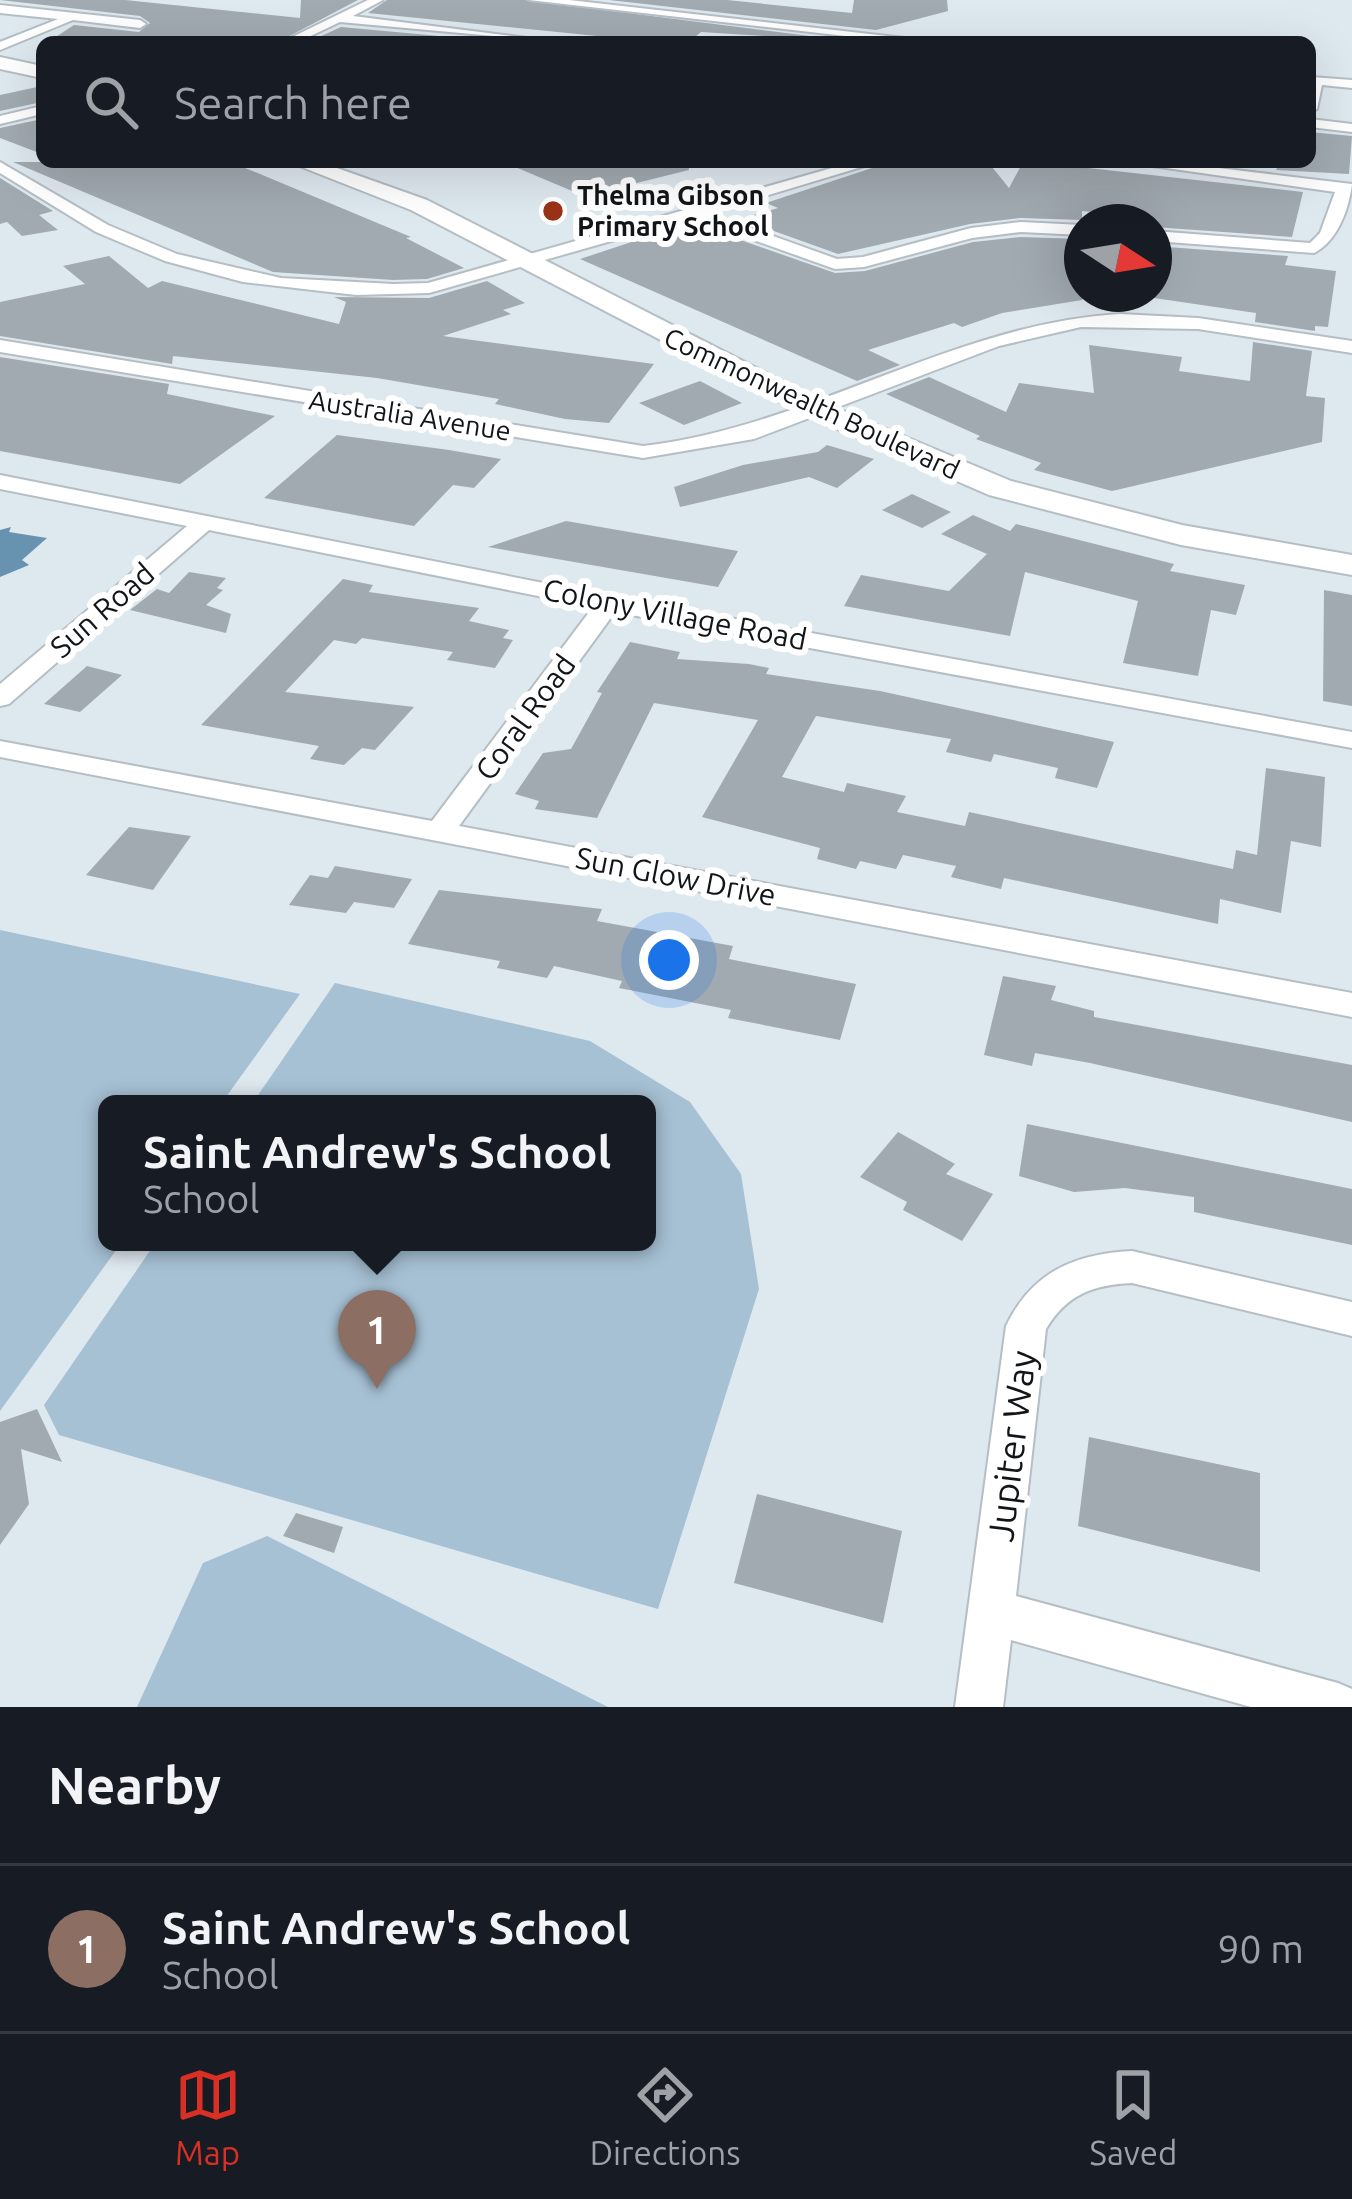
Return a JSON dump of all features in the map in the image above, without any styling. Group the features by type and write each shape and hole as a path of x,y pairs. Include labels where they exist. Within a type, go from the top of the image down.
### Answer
{"street":[{"path":"300,36 376,0"},
{"path":"536,0 876,36"},
{"path":"0,8 140,24"},
{"path":"0,46 74,17"},
{"path":"338,18 495,36"},
{"path":"733,34 749,23"},
{"path":"472,36 476,34"},
{"path":"0,63 36,71"},
{"path":"1316,80 1352,84"},
{"path":"0,120 36,111"},
{"path":"1316,125 1352,128"},
{"path":"0,167 133,243 179,261 376,292 430,287 526,262 849,168"},
{"name":"Commonwealth Boulevard","path":"317,168 419,205 818,410 1000,488 1079,512 1352,565"},
{"path":"1172,237 1314,248 1328,235 1348,188 1182,168"},
{"path":"691,212 835,264 864,262 971,233 1021,227 1064,229"},
{"name":"Australia Avenue","path":"0,346 643,452 707,446 818,410 982,346 1068,323 1187,325 1352,347"},
{"name":"Colony Village Road","path":"0,482 609,603 1352,740"},
{"name":"Sun Road","path":"0,698 204,523"},
{"name":"Coral Road","path":"440,831 609,603"},
{"name":"Sun Glow Drive","path":"0,749 1352,1005"},
{"name":"Jupiter Way","path":"979,1707 1026,1326 1040,1299 1064,1279 1096,1268 1132,1267 1352,1318"},
{"path":"991,1612 1338,1707"}],"shaded area":[{"path":"11,527 9,532 47,538 22,560 29,565 0,577 0,530"},
{"path":"0,930 300,994 227,1095 98,1095 98,1251 116,1251 0,1411"},
{"path":"335,983 590,1041 690,1102 741,1174 759,1289 658,1609 59,1435 44,1405 150,1251 656,1251 656,1095 258,1095"},
{"path":"267,1536 608,1707 137,1707 203,1563"}],"building":[{"path":"0,0 125,0 300,18 301,0 358,0 289,36 57,36 74,25 139,32 150,23 140,16"},
{"path":"387,0 525,0 810,36 701,32 696,36 597,36 368,13"},
{"path":"609,0 727,0 852,13 854,0 947,0 948,11 876,30"},
{"path":"341,27 439,36 321,36"},
{"path":"36,87 36,103 0,111 0,95"},
{"path":"36,120 36,152 0,138 0,128"},
{"path":"1316,133 1352,136 1349,174 1276,170 1316,168"},
{"path":"13,162 36,162 36,168 245,168 411,237 406,238 464,268 427,279 393,280 273,272"},
{"path":"517,168 689,168 689,170 584,196"},
{"path":"872,168 993,168 1009,188 1020,168 1089,168 1303,192 1292,237 1172,228 1172,204 1064,204 1064,219 970,224 838,254 740,219 778,208 766,203"},
{"path":"0,178 53,211 39,215 58,230 22,236 7,222 0,224"},
{"path":"674,228 691,235 709,229 835,273 865,271 973,242 1064,238 1064,303 1002,313 962,327 954,323 868,350 900,365 857,381 580,259"},
{"path":"1172,247 1288,256 1285,265 1336,271 1328,327 1315,326 1315,331 1255,322 1256,313 1172,301"},
{"path":"109,256 148,288 162,281 339,324 346,302 334,297 429,298 487,281 525,303 503,310 511,314 443,336 654,364 609,423 565,419 495,404 499,399 377,378 173,356 172,364 0,336 0,302 85,284 63,266"},
{"path":"1253,342 1312,351 1306,396 1325,398 1322,442 1112,491 1034,470 1041,463 976,439 980,436 886,394 929,377 1006,412 1019,383 1094,393 1089,345 1182,357 1179,371 1250,381"},
{"path":"0,357 169,384 167,394 275,416 180,484 0,451"},
{"path":"700,381 742,403 684,425 639,403"},
{"path":"337,435 501,459 474,488 453,485 414,526 264,498"},
{"path":"827,445 874,459 837,488 809,477 680,507 674,487 743,465 818,452"},
{"path":"912,494 951,512 922,528 882,510"},
{"path":"973,515 1010,531 1016,524 1174,564 1170,571 1245,585 1236,615 1211,610 1198,676 1123,663 1138,601 1025,572 1010,636 844,606 861,575 949,591 987,554 941,534"},
{"path":"566,521 738,551 718,587 488,547"},
{"path":"189,572 226,578 217,588 223,590 206,605 231,614 226,633 130,610 157,589 169,593"},
{"path":"343,579 373,585 369,592 479,608 469,621 509,630 503,638 513,640 495,668 447,660 453,652 362,638 356,644 334,640 285,692 414,707 375,750 362,748 344,765 310,759 319,746 201,725"},
{"path":"1324,590 1352,595 1352,706 1323,701"},
{"path":"630,642 680,652 677,659 749,664 769,668 766,674 880,691 1114,742 1097,788 1055,778 1058,768 994,754 991,762 946,752 951,739 816,716 782,777 844,792 847,783 906,796 897,812 965,826 969,812 1233,869 1236,850 1257,855 1266,768 1325,777 1321,847 1291,841 1281,913 1220,899 1218,924 1004,878 1001,889 951,877 956,866 903,855 896,869 860,861 856,869 817,859 820,848 702,817 758,720 654,703 597,818 535,809 539,801 515,794 543,753 571,749 602,693 597,692"},
{"path":"87,666 122,675 80,712 44,704"},
{"path":"129,827 191,836 153,890 86,875"},
{"path":"335,866 412,879 394,908 354,902 346,913 289,905 310,875 328,878"},
{"path":"439,890 602,909 597,921 733,946 729,959 856,984 840,1040 728,1018 731,1010 619,988 622,981 554,966 547,978 497,968 500,961 408,944"},
{"path":"1003,976 1056,986 1051,1000 1094,1011 1094,1017 1352,1065 1352,1122 1090,1063 1035,1053 1032,1066 984,1055"},
{"path":"1027,1124 1352,1189 1352,1245 1194,1212 1194,1197 1125,1188 1074,1192 1019,1176"},
{"path":"898,1132 955,1164 946,1174 993,1194 962,1241 903,1210 907,1202 860,1177"},
{"path":"37,1409 62,1462 21,1449 29,1504 0,1545 0,1422"},
{"path":"1089,1437 1260,1473 1260,1572 1078,1526"},
{"path":"757,1494 902,1531 883,1623 734,1583"},
{"path":"296,1513 343,1527 334,1553 283,1536"}],"place":[{"name":"Thelma Gibson Primary School","path":"553,211"},
{"name":"Saint Andrew's School","path":"377,1389"}]}
